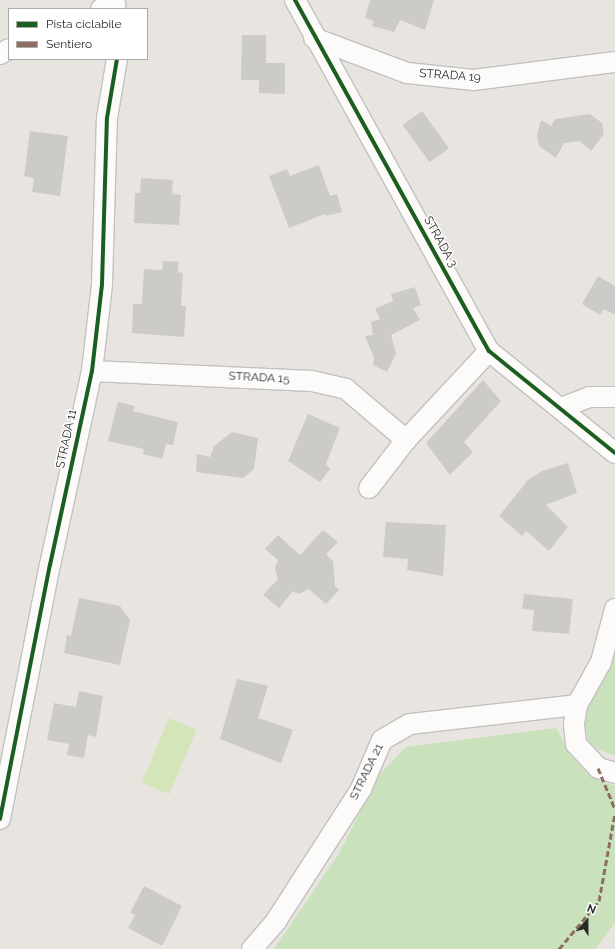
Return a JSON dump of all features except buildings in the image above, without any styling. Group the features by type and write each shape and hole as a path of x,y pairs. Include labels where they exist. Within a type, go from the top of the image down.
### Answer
{"street":[{"name":"STRADA 3","path":"296,0 314,38 489,351 615,453"},
{"name":"STRADA 19","path":"314,38 407,73 474,80 615,62"},
{"name":"STRADA 11","path":"0,819 50,565 92,371 102,284 107,118 117,60"},
{"path":"369,488 406,440 489,351"},
{"name":"STRADA 15","path":"92,371 312,381 346,389 406,440"},
{"path":"561,408 588,398 615,397"},
{"path":"615,609 601,662 577,705 574,725 576,744 598,768 615,773"},
{"name":"STRADA 21","path":"252,949 276,921 361,789 382,740 410,724 577,705"}],"green space":[{"path":"615,637 615,756 597,749 588,741 584,719"},
{"path":"169,718 197,730 169,794 142,782"},
{"path":"556,728 571,756 592,778 615,786 615,923 595,949 274,949 338,855 380,774 406,747"}],"marked path":[{"path":"598,768 615,809"},
{"path":"559,949 599,901 615,813"}],"cycle path":[{"path":"295,0 489,351 615,453"},
{"path":"0,819 50,565 92,371 102,284 107,118 117,60"}]}
